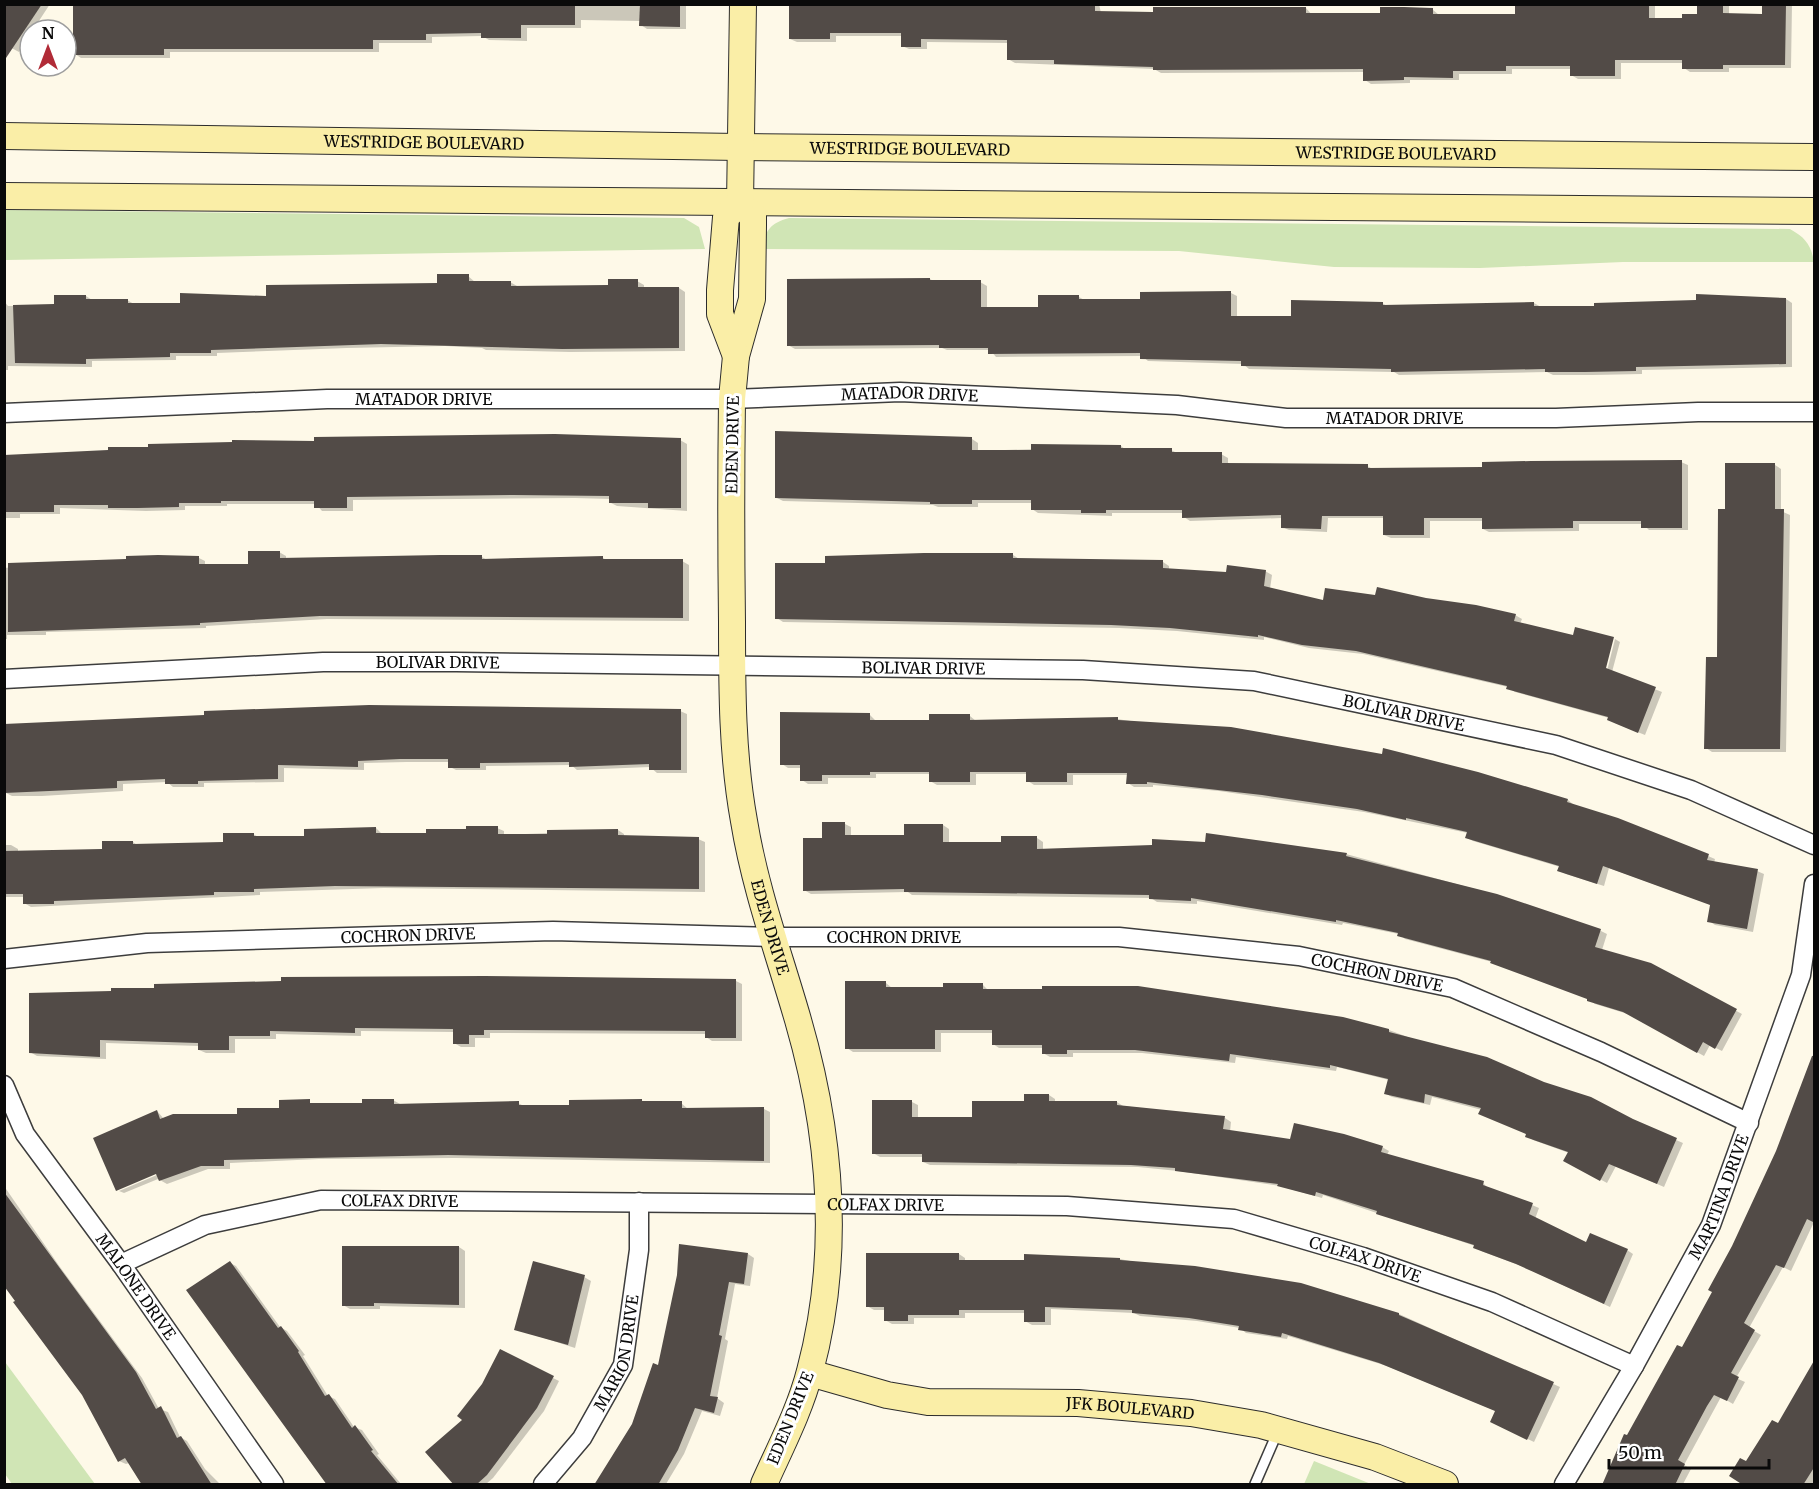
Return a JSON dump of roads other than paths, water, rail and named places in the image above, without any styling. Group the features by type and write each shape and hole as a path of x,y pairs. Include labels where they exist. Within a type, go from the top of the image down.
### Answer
{"main road":[{"name":"EDEN DRIVE","path":"743,4 739,147 740,203 753,214 752,299 736,356 732,399 732,737 744,823 772,937 798,1020 819,1105 828,1165 829,1204 824,1291 810,1373 764,1485"},
{"name":"WESTRIDGE BOULEVARD","path":"4,136 739,147 1815,157"},
{"path":"4,196 1815,212"},
{"name":"JFK BOULEVARD","path":"810,1373 887,1395 928,1402 1078,1403 1191,1413 1278,1429 1375,1457 1445,1485"}],"street":[{"name":"MATADOR DRIVE","path":"4,413 327,399 732,399 900,392 1177,405 1286,418 1556,418 1698,412 1815,412"},
{"name":"BOLIVAR DRIVE","path":"4,680 323,662 732,664 1083,670 1254,681 1556,745 1691,790 1815,845"},
{"name":"MARTINA DRIVE","path":"1564,1485 1634,1366 1711,1225 1801,975 1815,884"},
{"name":"COCHRON DRIVE","path":"4,959 147,944 552,931 772,937 1119,937 1299,956 1453,988 1601,1052 1749,1123"},
{"name":"MALONE DRIVE","path":"4,1085 25,1134 121,1264 273,1485"},
{"name":"COLFAX DRIVE","path":"121,1264 205,1225 321,1200 1067,1206 1234,1219 1363,1257 1492,1302 1634,1366"},
{"name":"MARION DRIVE","path":"543,1485 582,1438 623,1365 639,1250 639,1202"}],"lane":[{"path":"1255,1485 1278,1429"}]}
